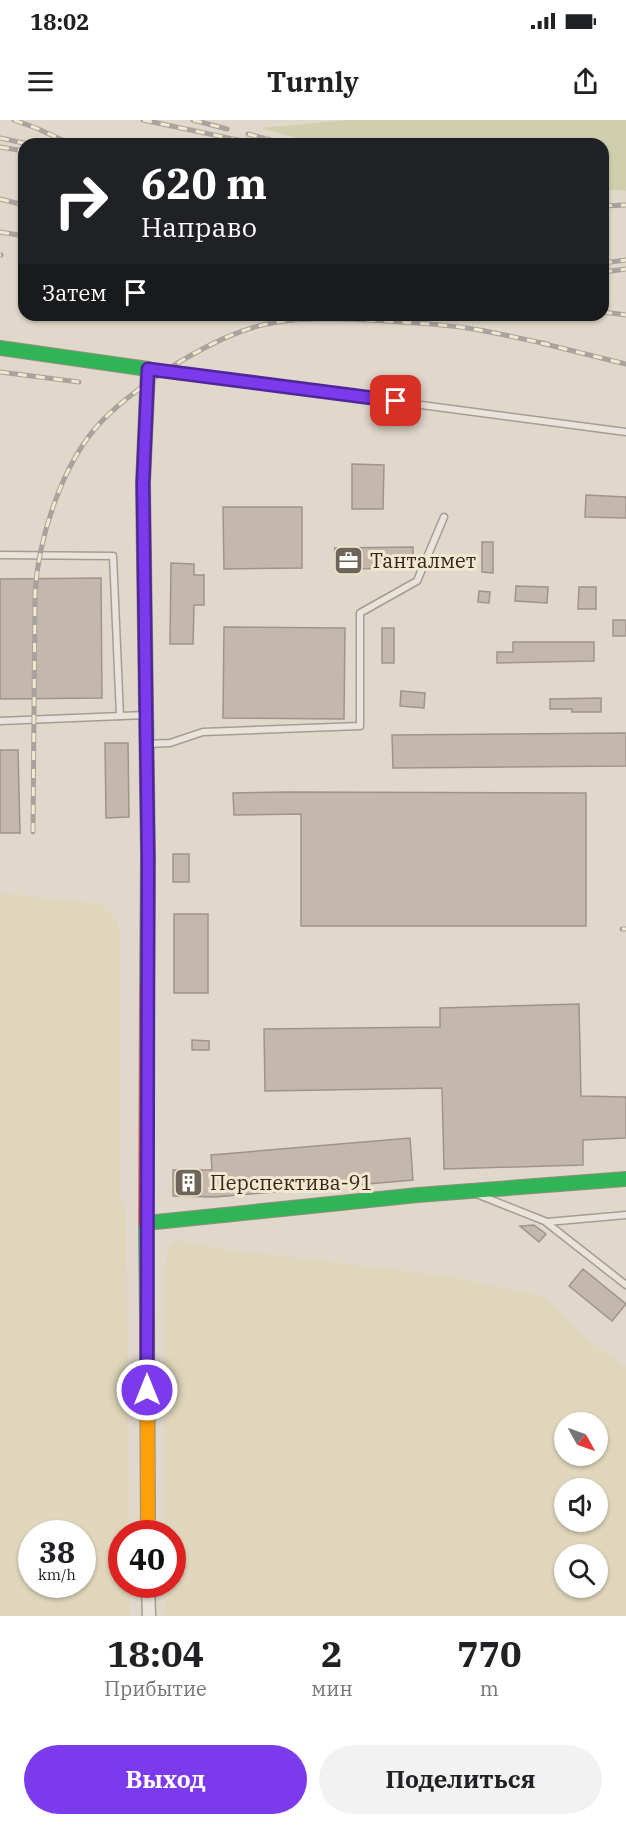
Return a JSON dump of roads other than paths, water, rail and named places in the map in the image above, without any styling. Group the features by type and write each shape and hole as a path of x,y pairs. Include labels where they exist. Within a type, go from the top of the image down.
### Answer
{"street":[{"path":"0,348 148,369 143,483 148,858 146,1223 148,1520"},
{"path":"146,1223 470,1191 626,1179"},
{"path":"148,1598 149,1616"}],"lane":[{"path":"148,369 626,432"},
{"path":"147,744 170,743 203,732 360,726 360,614 417,581 444,517"},
{"path":"0,555 113,556 120,716"},
{"path":"0,721 146,715"},
{"path":"470,1191 547,1222 626,1285"},
{"path":"547,1222 626,1215"}],"railway":[{"path":"14,120 58,138"},
{"path":"143,120 228,138"},
{"path":"193,120 227,129"},
{"path":"248,134 263,138"},
{"path":"0,138 18,142"},
{"path":"0,147 18,150"},
{"path":"0,199 18,204"},
{"path":"609,206 626,205"},
{"path":"0,232 18,235"},
{"path":"609,262 626,260"},
{"path":"609,271 626,269"},
{"path":"609,313 626,315"},
{"path":"33,832 35,594 37,572 47,526 64,480 87,439 101,422 147,384 176,364 225,338 263,325 286,321"},
{"path":"385,321 457,327 548,344"},
{"path":"541,343 626,364"},
{"path":"0,372 79,382"}],"place":[{"name":"Танталмет","path":"349,561"},
{"name":"Перспектива-91","path":"189,1183"}]}
